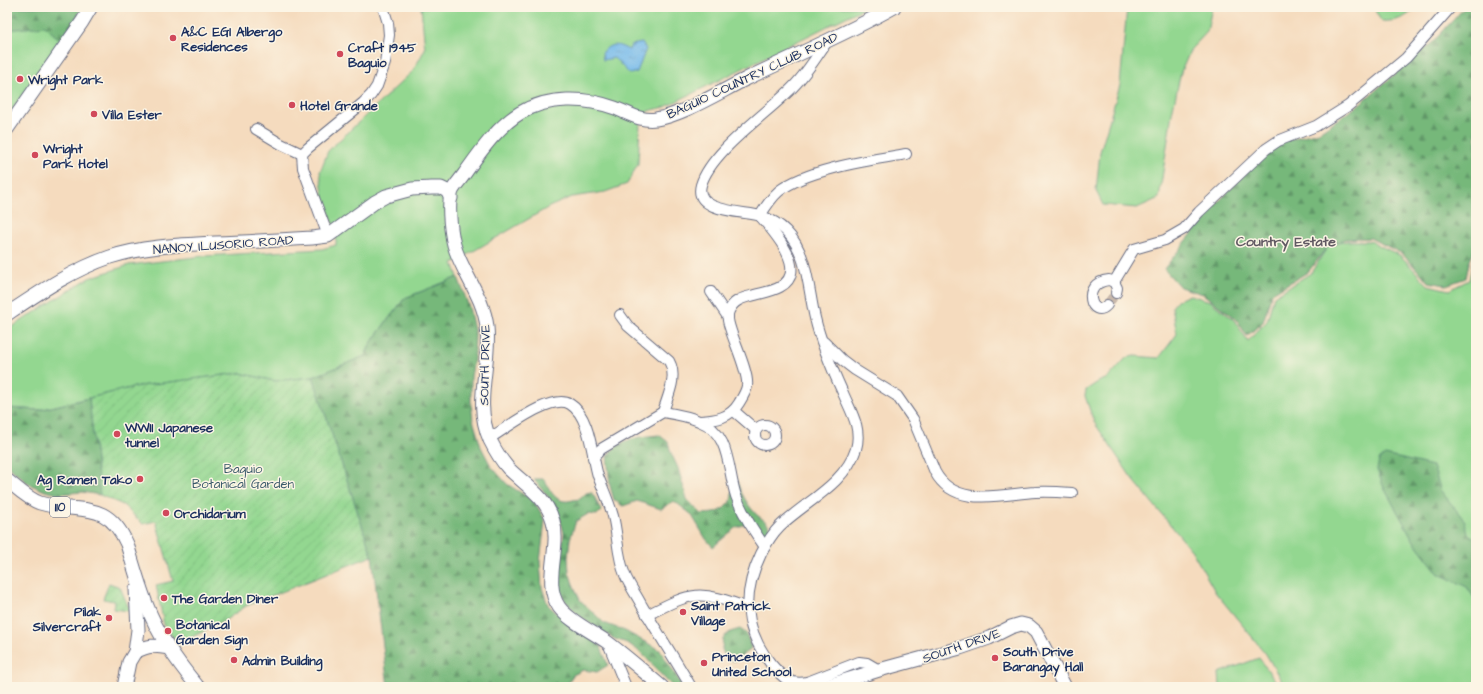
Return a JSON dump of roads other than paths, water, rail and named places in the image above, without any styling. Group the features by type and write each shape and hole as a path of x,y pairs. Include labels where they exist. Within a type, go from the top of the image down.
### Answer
{"main road":[{"path":"7,129 91,7"},
{"name":"BAGUIO COUNTRY CLUB ROAD","path":"448,192 476,156 498,132 520,113 533,107 549,102 564,100 593,102 647,120 656,120 685,109 822,45 894,7"},
{"name":"NANOY ILUSORIO ROAD","path":"7,314 43,289 66,277 90,265 122,254 158,246 328,236 375,202 386,196 412,189 448,192"},
{"name":"SOUTH DRIVE","path":"448,192 456,250 478,298 487,324 487,353 482,396 485,425 498,455 506,466 535,491 549,510 555,533 552,587 556,603 567,615 608,643 662,687"},
{"name":"110","path":"7,480 28,496 39,502 86,509 98,512 108,518 122,534 147,606 159,631 169,648 198,687"},
{"path":"124,687 129,662 135,652 138,630 136,587 137,576"},
{"name":"SOUTH DRIVE","path":"824,687 960,648 989,638 1011,627 1021,624 1029,626 1036,632 1065,687"},
{"path":"135,652 147,646 154,645 169,648"}],"street":[{"path":"328,236 303,168 302,154 372,95 377,86 385,63 389,35 388,23 383,7"},
{"path":"1107,305 1102,309 1095,307 1090,300 1090,293 1095,286 1108,280 1115,287 1134,248 1164,240 1184,229 1199,212 1266,149 1278,141 1316,126 1348,106 1406,58 1451,7"},
{"path":"822,45 794,86 734,140 718,157 701,184 702,195 704,200 709,204 726,210 760,216 785,229 798,247 803,260 820,338 841,389 854,415 858,436 856,448 847,468 840,476 780,526 765,547 752,574 750,585 748,608 752,631 762,651 778,672 793,683 806,682 859,662 867,663 879,670"},
{"path":"256,129 281,144 302,154"},
{"path":"760,216 769,201 791,183 862,162 906,154"},
{"path":"717,433 743,397 747,386 747,379 729,324 729,311 736,302 780,287 785,283 791,272 789,258 785,250 760,216"},
{"path":"711,292 728,317"},
{"path":"595,452 663,412 674,378 669,361 628,326 620,315"},
{"path":"820,338 842,360 855,370 897,396 913,419 935,472 939,480 945,486 962,493 990,498 1037,491 1072,493"},
{"path":"490,438 542,406 561,401 570,404 576,409 582,417 595,452 600,481 613,516 620,561 625,576 647,615 692,687"},
{"path":"663,412 700,421 712,428 721,438 737,497 744,514 765,547"},
{"path":"700,421 730,413 756,430"},
{"path":"647,615 678,599 696,595 711,596 748,608"},
{"path":"608,643 626,687"}],"water":[{"path":"642,43 646,49 637,72 630,74 614,58 603,60 602,53 608,47 618,45 629,50 631,45"}],"tunnel":[{"path":"1107,305 1116,293"}],"place":[{"name":"A&C EGI Albergo Residences","path":"173,38"},
{"name":"Craft 1945 Baguio","path":"340,54"},
{"name":"Wright Park","path":"20,79"},
{"name":"Hotel Grande","path":"292,105"},
{"name":"Villa Ester","path":"94,114"},
{"name":"Wright Park Hotel","path":"35,155"},
{"name":"WWII Japanese tunnel","path":"117,434"},
{"name":"Ag Ramen Tako","path":"140,479"},
{"name":"Orchidarium","path":"166,513"},
{"name":"The Garden Diner","path":"164,598"},
{"name":"Saint Patrick Village","path":"683,612"},
{"name":"Pilak Silvercraft","path":"109,618"},
{"name":"Botanical Garden Sign","path":"168,631"},
{"name":"South Drive Barangay Hall","path":"995,658"},
{"name":"Admin Building","path":"234,660"},
{"name":"Princeton United School","path":"704,663"}],"district":[{"name":"Country Estate","path":"1286,241"}],"park label":[{"name":"Baguio Botanical Garden","path":"243,476"}]}
